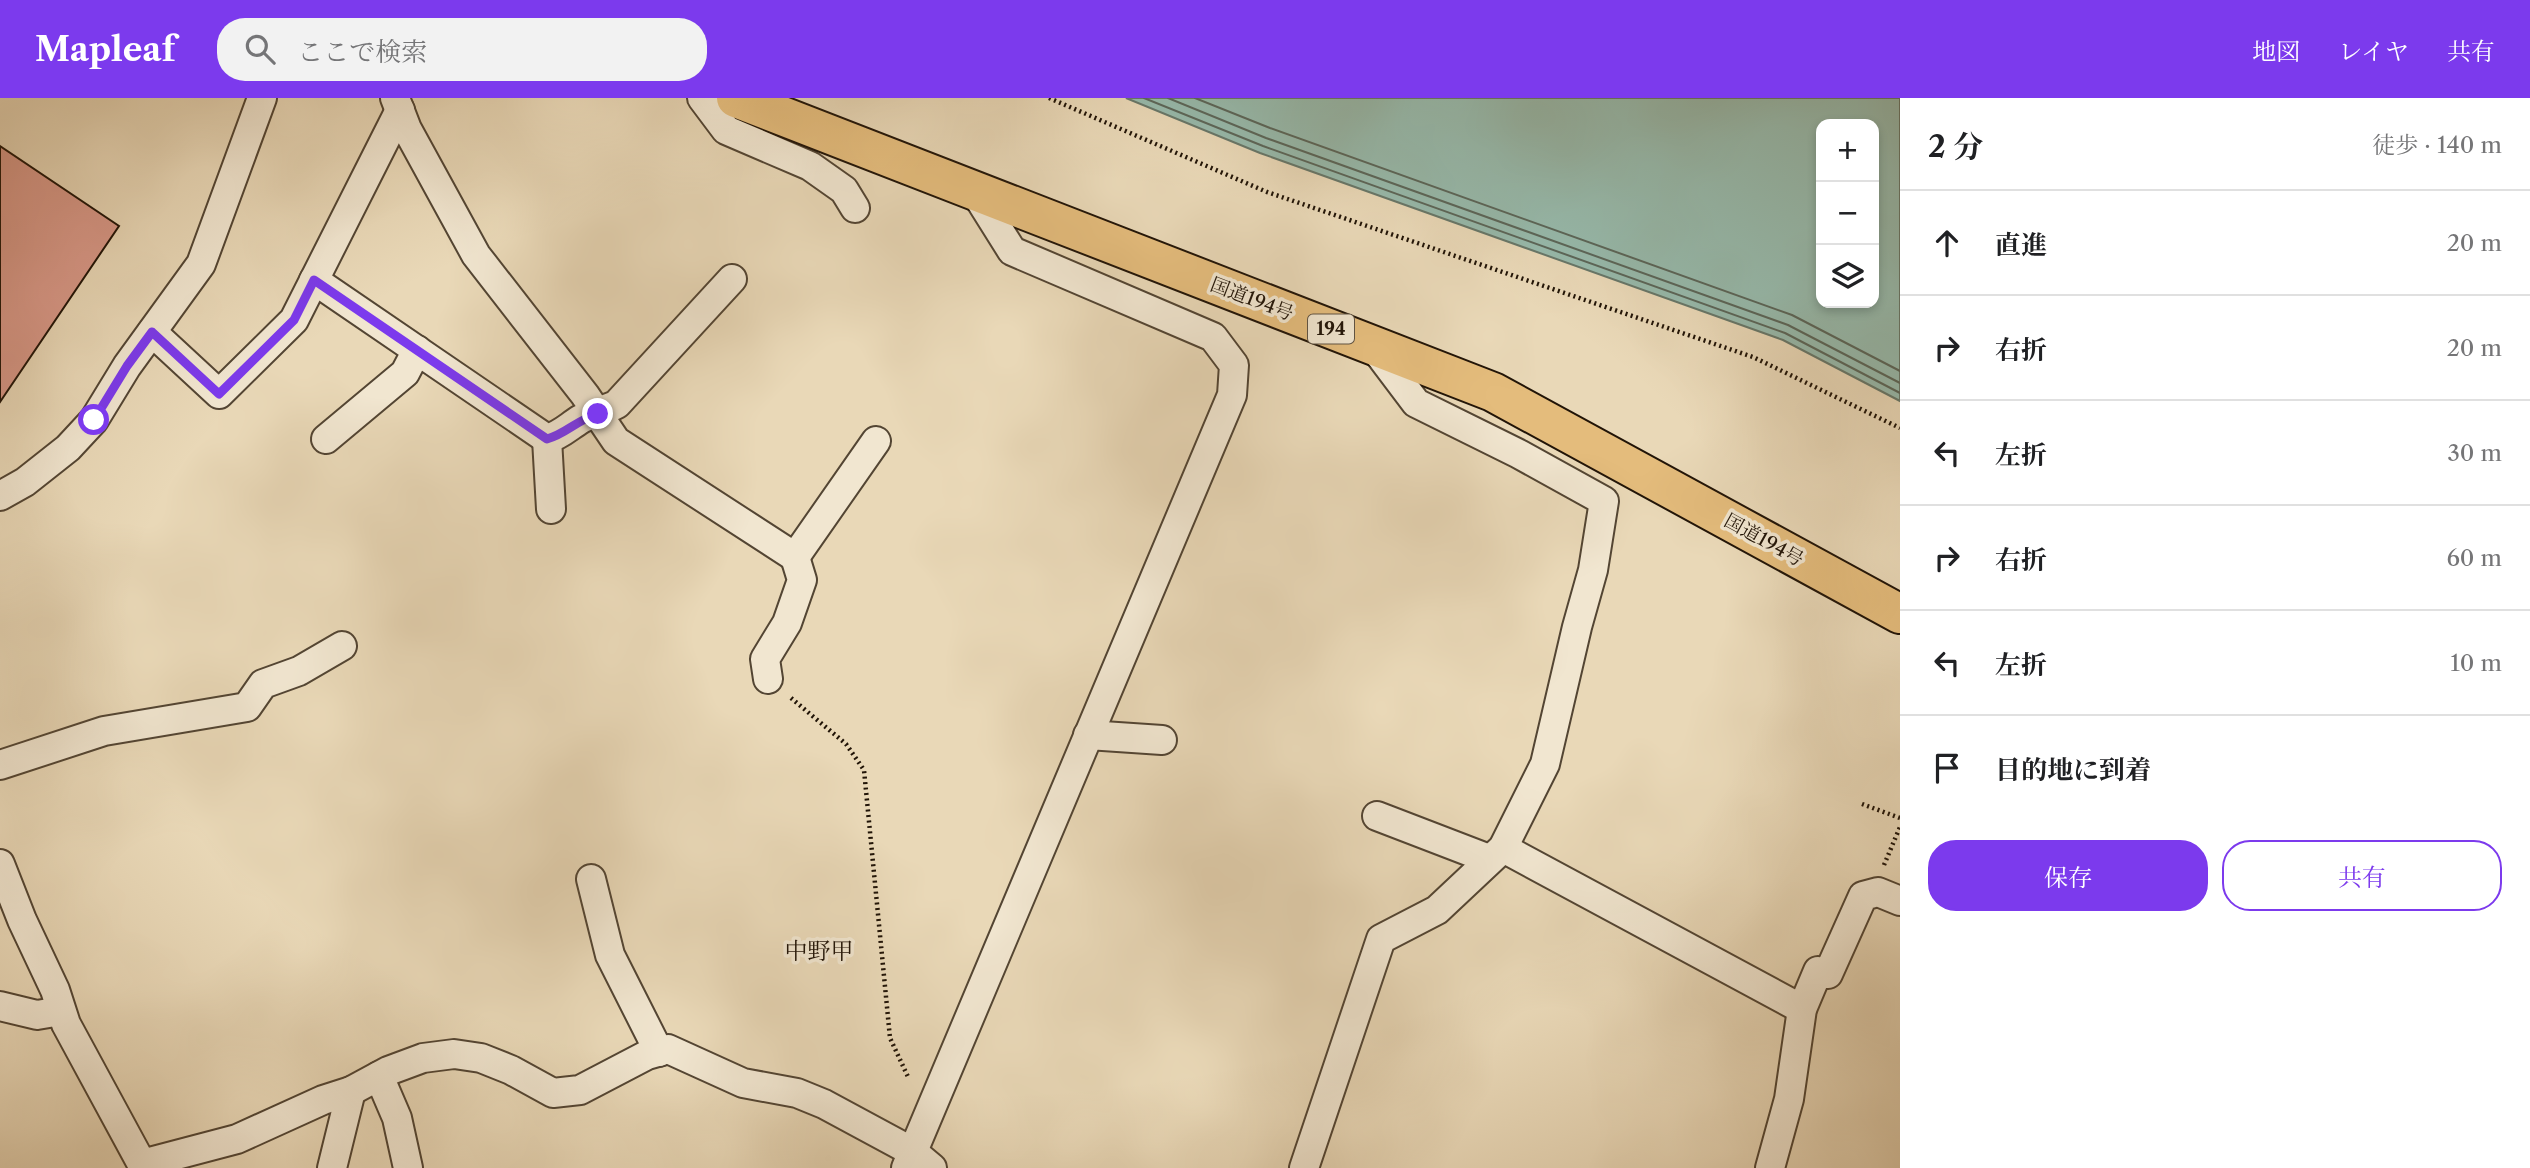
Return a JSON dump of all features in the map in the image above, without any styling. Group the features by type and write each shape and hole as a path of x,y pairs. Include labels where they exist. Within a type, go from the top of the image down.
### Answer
{"highway":[{"name":"国道194号","path":"736,98 1493,392 1900,614"}],"street":[{"path":"0,496 25,482 68,448 94,420 127,366 201,264 262,98"},
{"path":"702,98 726,130 810,166 844,190 855,208"},
{"path":"152,332 219,394 294,320 398,104"},
{"path":"398,104 407,129 476,255 616,441 795,557 802,580 787,623 765,659 768,679"},
{"path":"0,864 22,920 55,990 66,1024 143,1166 237,1139 422,1058 454,1054 481,1059 501,1066 553,1093 580,1090 668,1049 743,1083 797,1093 824,1104 917,1163 927,1118 1231,395 1234,365 1213,337 1012,251 975,191"},
{"path":"314,280 547,439 559,436 583,418 617,404 732,279"},
{"path":"1304,1168 1381,939 1437,909 1496,854 1545,764 1577,627 1594,570 1604,500 1416,403 1373,345"},
{"path":"326,439 405,373 417,350"},
{"path":"547,439 551,509"},
{"path":"795,557 876,441"},
{"path":"0,765 104,731 247,707 263,684 299,671 342,646"},
{"path":"1088,735 1162,740"},
{"path":"1377,816 1496,854 1802,1009"},
{"path":"592,878 610,955 659,1052"},
{"path":"1770,1168 1788,1099 1802,1009 1818,971 1828,974 1863,896 1889,896"},
{"path":"0,1006 37,1015 61,1012"},
{"path":"379,1076 397,1118 408,1168"},
{"path":"332,1168 351,1091"}],"path":[{"path":"1049,98 1267,192 1467,258 1753,358 1900,428"},
{"path":"768,679 846,744 864,770 890,1038 927,1118"},
{"path":"1862,804 1900,818"},
{"path":"1889,896 1876,883 1900,827"}],"water":[{"path":"1126,98 1900,98 1900,401 1783,340 1260,153"}],"building":[{"path":"0,146 119,226 0,402"}],"district":[{"name":"中野甲","path":"819,951"}],"route":[{"path":"94,420 127,366 152,332 219,394 294,320 314,280 547,439 559,436 583,418 598,414"}]}
